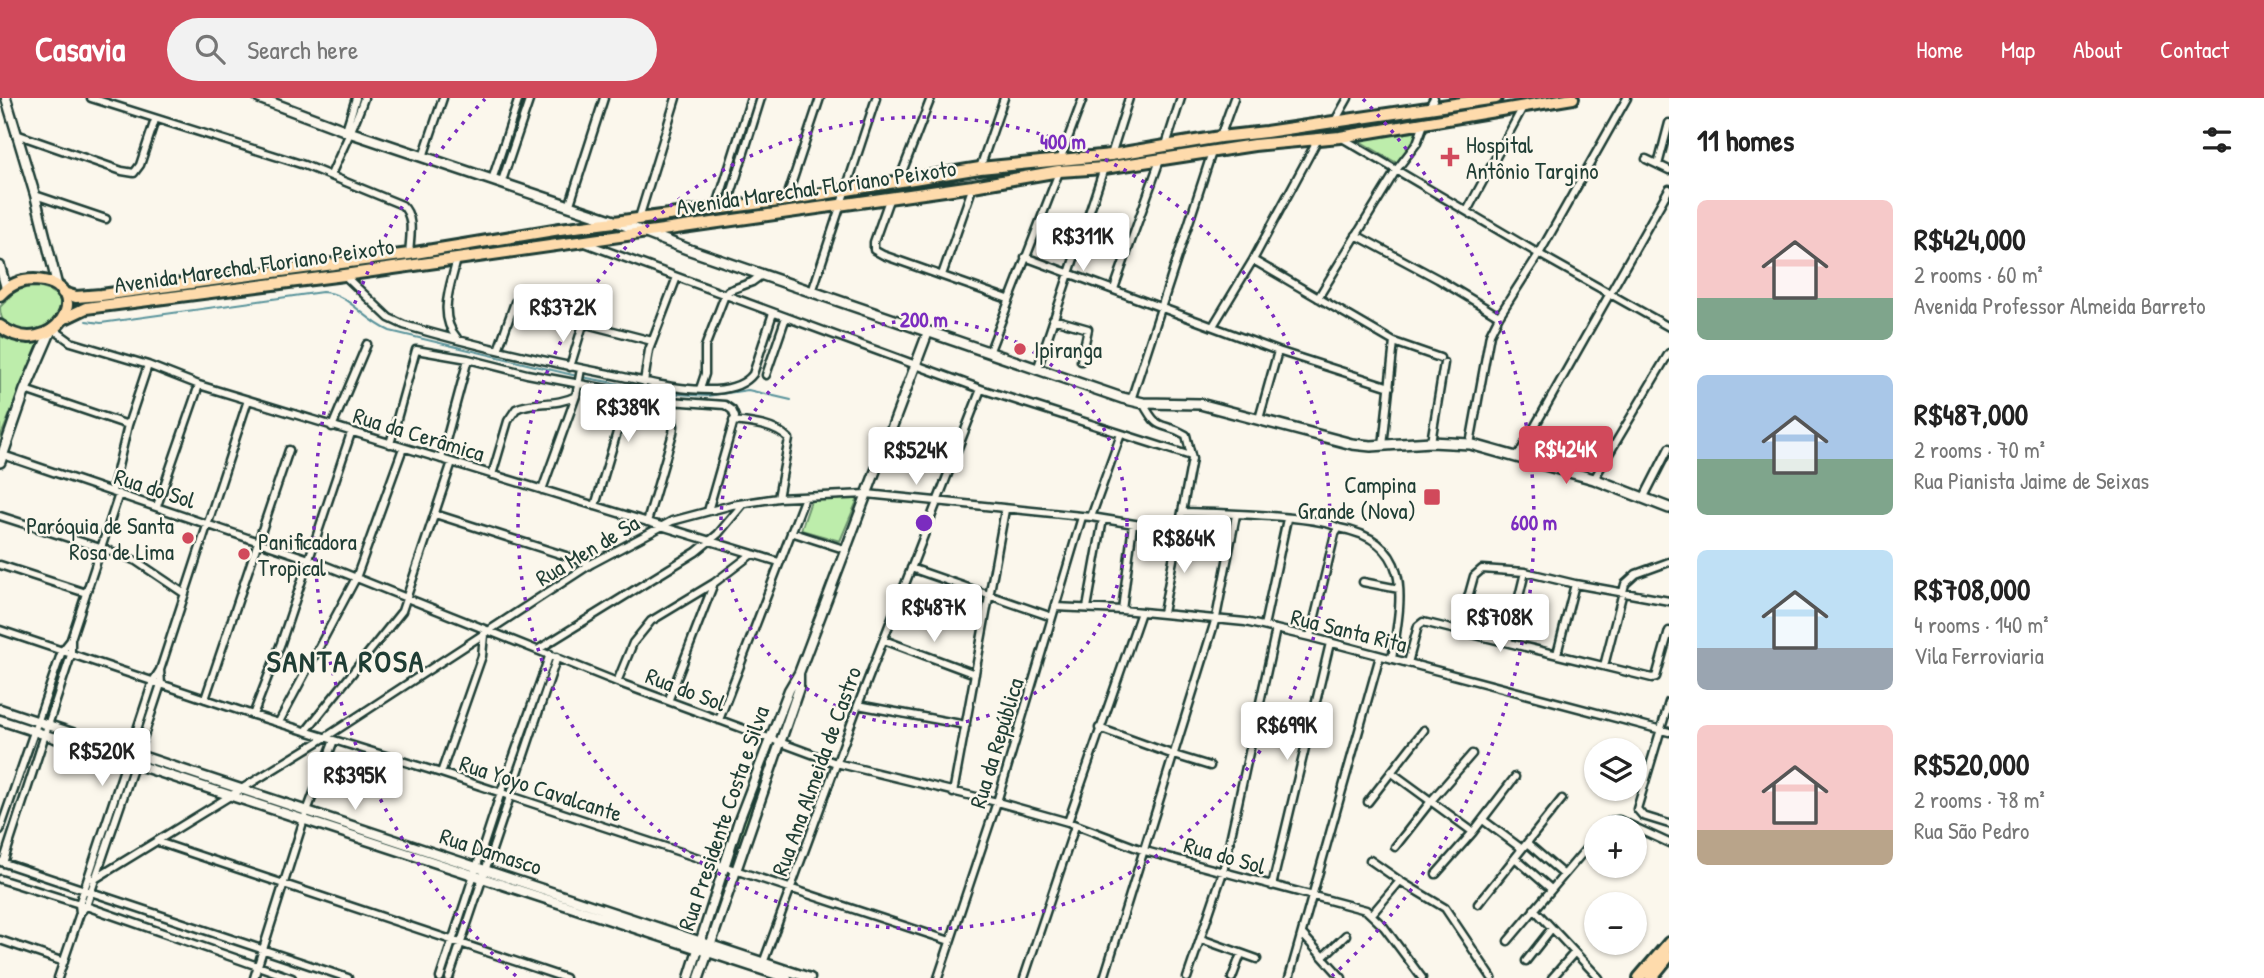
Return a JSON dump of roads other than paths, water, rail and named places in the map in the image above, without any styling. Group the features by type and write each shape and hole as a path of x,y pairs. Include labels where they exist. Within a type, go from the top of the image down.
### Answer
{"main road":[{"path":"259,98 1131,401 1200,404 1352,444 1470,444 1594,479 1669,508"},
{"name":"Avenida Marechal Floriano Peixoto","path":"65,318 86,308 344,275 973,186 1166,145 1335,122 1431,103 1496,98"},
{"name":"Avenida Marechal Floriano Peixoto","path":"3,292 20,281 35,280 52,284 76,297 100,295 410,254 639,218 786,200 980,168 1104,168 1254,145 1340,137 1573,98"},
{"path":"1,459 25,390 52,330 65,318 67,306 61,290"},
{"path":"0,326 8,332 33,336 52,330"},
{"path":"1639,978 1669,943"},
{"path":"1651,978 1669,956"}],"street":[{"path":"6,98 61,290"},
{"path":"91,98 331,175 388,198 407,209 411,220 410,254"},
{"path":"331,175 344,145 356,98"},
{"path":"348,131 364,98"},
{"path":"423,157 443,98"},
{"path":"497,182 519,98"},
{"path":"497,182 530,98"},
{"path":"569,207 604,98"},
{"path":"639,218 676,98"},
{"path":"722,208 751,98"},
{"path":"722,208 761,98"},
{"path":"786,200 820,98"},
{"path":"813,292 876,98"},
{"path":"899,180 930,98"},
{"path":"980,168 1004,98"},
{"path":"989,353 1083,98"},
{"path":"1111,155 1129,98"},
{"path":"1166,145 1181,98"},
{"path":"1220,137 1234,98"},
{"path":"1335,122 1348,98"},
{"path":"1470,444 1490,334 1539,254 1627,98"},
{"path":"1467,211 1523,106"},
{"path":"16,134 130,173 137,170 155,120"},
{"path":"1658,165 1669,123"},
{"path":"1318,298 1397,169 1417,143 1424,124"},
{"path":"1340,137 1669,327"},
{"path":"1213,326 1253,260 1318,139"},
{"path":"1131,401 1212,152"},
{"path":"1114,289 1161,158"},
{"path":"1646,159 1669,170"},
{"path":"1037,370 1104,168"},
{"path":"942,275 973,186"},
{"path":"1518,456 1669,189"},
{"path":"35,195 106,219"},
{"path":"890,197 874,242 874,250 1008,299"},
{"path":"1356,235 1438,279 1499,316"},
{"path":"578,241 981,389 1191,456"},
{"path":"1025,257 1278,351 1390,387"},
{"path":"457,259 445,313 449,327 458,339"},
{"path":"1253,260 1394,342 1442,360 1431,442"},
{"path":"0,266 3,292"},
{"path":"700,389 705,374 705,348 727,291 752,282 762,274"},
{"path":"344,275 389,317 404,325 570,367 579,377 610,391 729,407 734,417 708,511"},
{"path":"644,382 646,359 677,277"},
{"path":"498,350 515,302"},
{"path":"390,444 416,350 579,377 700,389 730,388 744,383 753,374 773,313"},
{"path":"766,375 786,317"},
{"path":"1053,319 1088,329 1081,361"},
{"path":"570,367 582,328 589,324 652,341"},
{"name":"Rua da Cerâmica","path":"52,330 71,342 148,365 199,385 779,562"},
{"name":"Rua Presidente Costa e Silva","path":"699,978 704,946 724,868 769,739 799,673 928,332"},
{"path":"1383,446 1394,342"},
{"path":"332,427 367,344"},
{"path":"1259,419 1278,351"},
{"path":"1594,479 1669,353"},
{"path":"441,458 468,359"},
{"path":"148,365 128,425 101,547 71,639 62,652 1,863 348,978"},
{"path":"542,490 576,396 579,377"},
{"path":"157,506 199,385"},
{"name":"Rua Ana Almeida de Castro","path":"762,966 858,705 981,389"},
{"path":"25,390 128,425"},
{"path":"595,506 623,412 622,405 610,391"},
{"path":"492,475 509,421 516,409 528,405 555,404 576,396"},
{"path":"132,757 153,681 160,670 248,400"},
{"path":"647,522 673,433 670,401"},
{"path":"1143,403 1157,425 1186,435 1191,456 1191,472 1163,613"},
{"path":"734,417 772,429 789,439 778,498"},
{"path":"253,715 281,643 351,433"},
{"path":"1091,517 1121,434"},
{"path":"279,722 356,578 403,447"},
{"path":"1644,497 1669,448"},
{"path":"205,699 289,450"},
{"name":"Rua do Sol","path":"1,459 157,506 309,559 617,682 836,763 997,802 1071,824 1145,851 1272,887 1362,908 1373,914"},
{"path":"306,731 395,621 408,598 452,462"},
{"name":"Rua Men de Sa","path":"91,878 158,842 326,737 592,564 672,521 708,511 778,498 867,494 1091,517 1178,531"},
{"path":"719,720 805,497"},
{"path":"540,649 710,542 743,504"},
{"path":"953,793 1005,510"},
{"path":"1182,512 1328,523 1365,537 1387,551 1397,570 1399,589 1392,659"},
{"path":"435,514 592,564"},
{"path":"1104,978 1216,618 1236,515"},
{"path":"0,516 101,547 136,561 184,594"},
{"name":"Rua da República","path":"938,978 997,802 1082,517"},
{"path":"1087,608 1103,519"},
{"path":"1264,626 1287,519"},
{"path":"1122,610 1133,524"},
{"path":"1310,637 1335,534 1341,528"},
{"path":"791,532 846,550"},
{"path":"617,682 633,643 641,632 667,610 714,583 752,554"},
{"path":"1604,666 1622,592 1627,582 1636,574 1669,562"},
{"path":"0,565 86,593"},
{"path":"911,569 1052,617"},
{"path":"1459,630 1470,587 1480,569 1524,572 1669,601"},
{"path":"1508,642 1524,572"},
{"path":"1363,582 1399,589"},
{"path":"669,699 714,583"},
{"path":"1557,654 1575,584"},
{"name":"Rua Santa Rita","path":"1055,607 1163,613 1264,626 1669,732"},
{"path":"1024,978 1099,728 1141,612"},
{"path":"1408,663 1420,623 1428,622 1652,678 1657,675 1666,653 1669,631"},
{"path":"1187,978 1223,872 1276,629"},
{"name":"Rua Yoyo Cavalcante","path":"0,630 950,941"},
{"path":"441,773 482,656 484,635"},
{"path":"0,830 71,655 71,639"},
{"path":"884,640 975,674"},
{"path":"1272,887 1330,643"},
{"path":"449,978 461,944 501,792 554,655"},
{"path":"440,978 510,795 554,655"},
{"path":"1289,978 1380,656"},
{"path":"58,978 132,757 161,684 160,670"},
{"name":"Rua Presidente Costa e Silva","path":"689,978 736,871 800,684 799,673"},
{"path":"1641,815 1638,807 1669,702"},
{"path":"858,705 966,725"},
{"name":"Rua Damasco","path":"0,709 40,727 241,789 306,815"},
{"name":"Rua Damasco","path":"0,720 40,727"},
{"path":"1099,728 1210,766"},
{"path":"1368,802 1424,730"},
{"path":"254,978 306,815 334,740"},
{"path":"1395,847 1472,754"},
{"name":"Rua Damasco","path":"132,757 232,794 306,815 762,966 810,978"},
{"path":"1391,772 1473,832"},
{"path":"1436,874 1483,820 1515,777"},
{"path":"1478,904 1562,799"},
{"path":"1647,817 1669,824"},
{"path":"1483,820 1563,874"},
{"path":"1647,833 1669,843"},
{"path":"158,842 565,978"},
{"path":"1508,941 1584,850"},
{"path":"1515,858 1551,889"},
{"path":"1370,860 1445,908 1492,978"},
{"path":"0,879 292,978"},
{"path":"1400,881 1373,914 1422,978"},
{"path":"1534,909 1599,978"},
{"path":"1526,961 1552,928"},
{"path":"1303,935 1342,978"},
{"path":"1323,957 1346,935"},
{"path":"0,940 64,962"},
{"path":"1200,940 1257,958"},
{"path":"1552,978 1574,953"},
{"path":"1232,978 1241,954"},
{"name":"Rua Damasco","path":"762,966 787,978"}],"waterway":[{"path":"86,321 101,323 322,292 331,293 390,331 577,376"},
{"path":"582,377 667,393 707,396 748,390 791,400"}],"place":[{"name":"Hospital Antônio Targino","path":"1450,157"},
{"name":"Ipiranga","path":"1020,349"},
{"name":"Campina Grande (Nova)","path":"1432,497"},
{"name":"Paróquia de Santa Rosa de Lima","path":"188,538"},
{"name":"Panificadora Tropical","path":"244,554"}],"district":[{"name":"SANTA ROSA","path":"346,661"}]}
